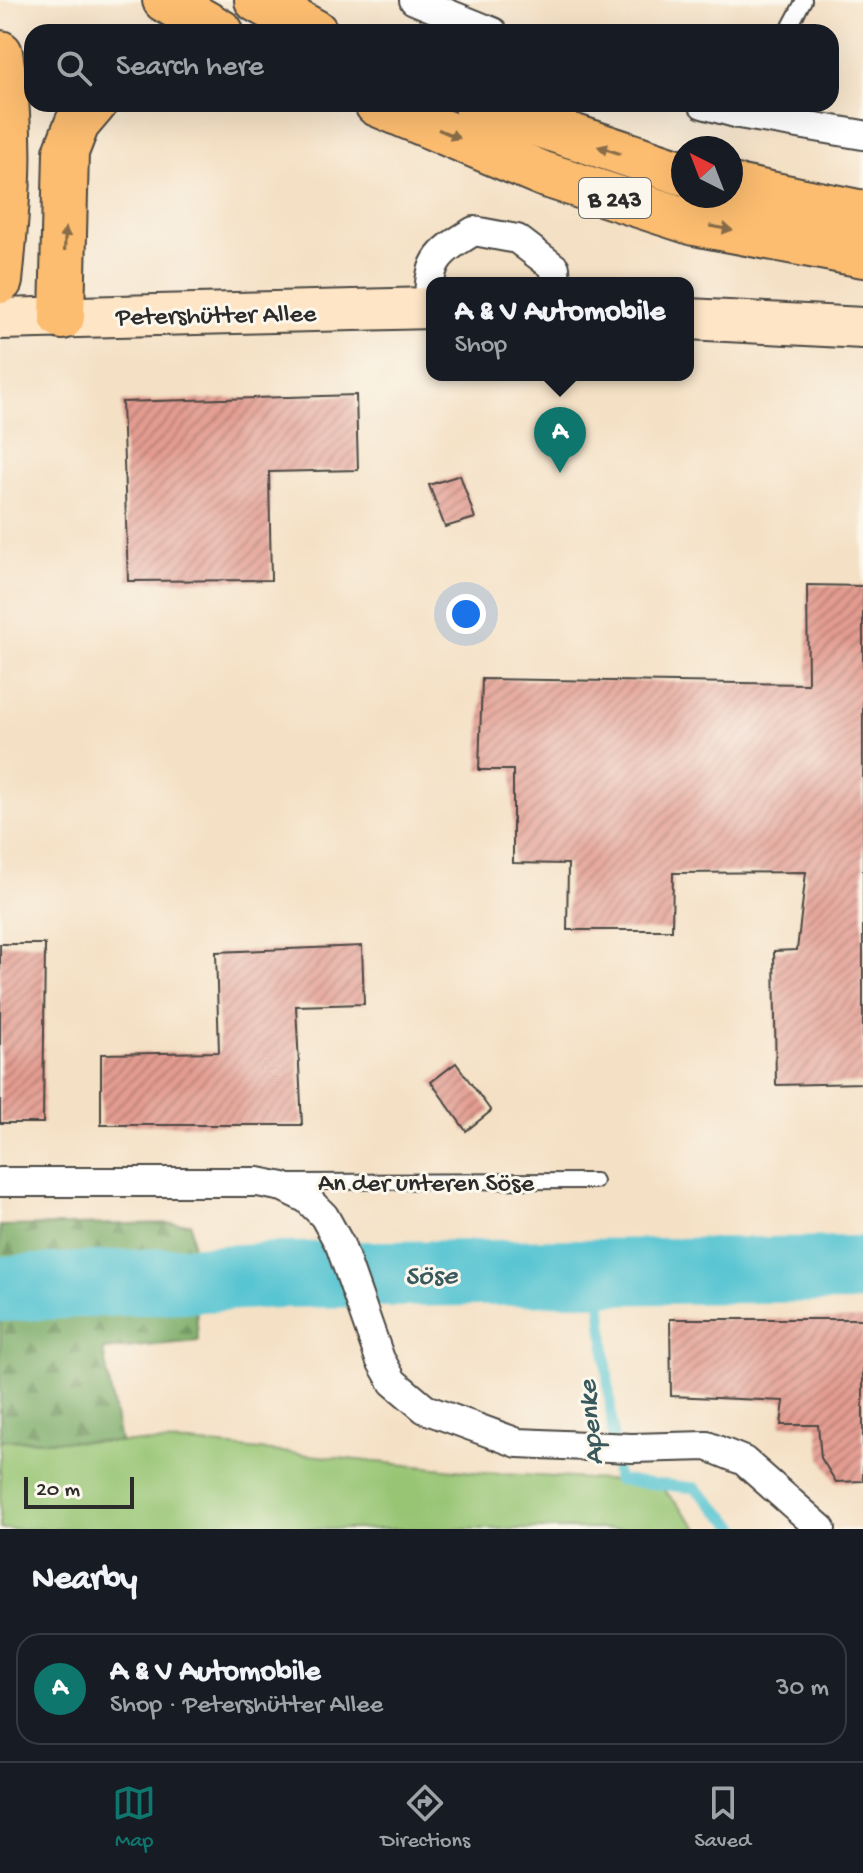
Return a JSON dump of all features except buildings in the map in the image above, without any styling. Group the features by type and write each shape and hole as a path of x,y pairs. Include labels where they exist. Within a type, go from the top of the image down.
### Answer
{"highway":[{"path":"165,0 207,24"},
{"path":"257,0 300,24"},
{"path":"0,53 7,97 10,184 0,281"},
{"path":"62,317 66,152 77,124 87,112"},
{"name":"B 243","path":"396,112 543,174 694,223 863,255"},
{"name":"B 243","path":"500,112 671,169"},
{"path":"743,188 863,213"}],"main road":[{"name":"Petershütter Allee","path":"0,319 426,308"},
{"path":"694,319 863,328"}],"street":[{"path":"414,0 473,24"},
{"path":"732,112 863,135"},
{"path":"429,277 444,249 474,231 517,239 555,268 556,277"},
{"name":"An der unteren Söse","path":"0,1182 258,1182 283,1187 307,1199 324,1216 340,1245 380,1359 393,1382 425,1409 518,1443 568,1447 707,1446 744,1461 821,1529"}],"lane":[{"path":"791,24 804,0"},
{"name":"An der unteren Söse","path":"258,1182 595,1181"}],"green space":[{"path":"191,1223 198,1341 103,1350 120,1442 0,1440 0,1226"},
{"path":"0,1440 192,1443 484,1473 658,1483 699,1529 0,1529"}],"waterway":[{"name":"Söse","path":"0,1289 280,1275 863,1269"},
{"name":"Apenke","path":"598,1271 617,1480 695,1488 738,1529"}],"place":[{"name":"A & V Automobile","path":"560,473"}]}
